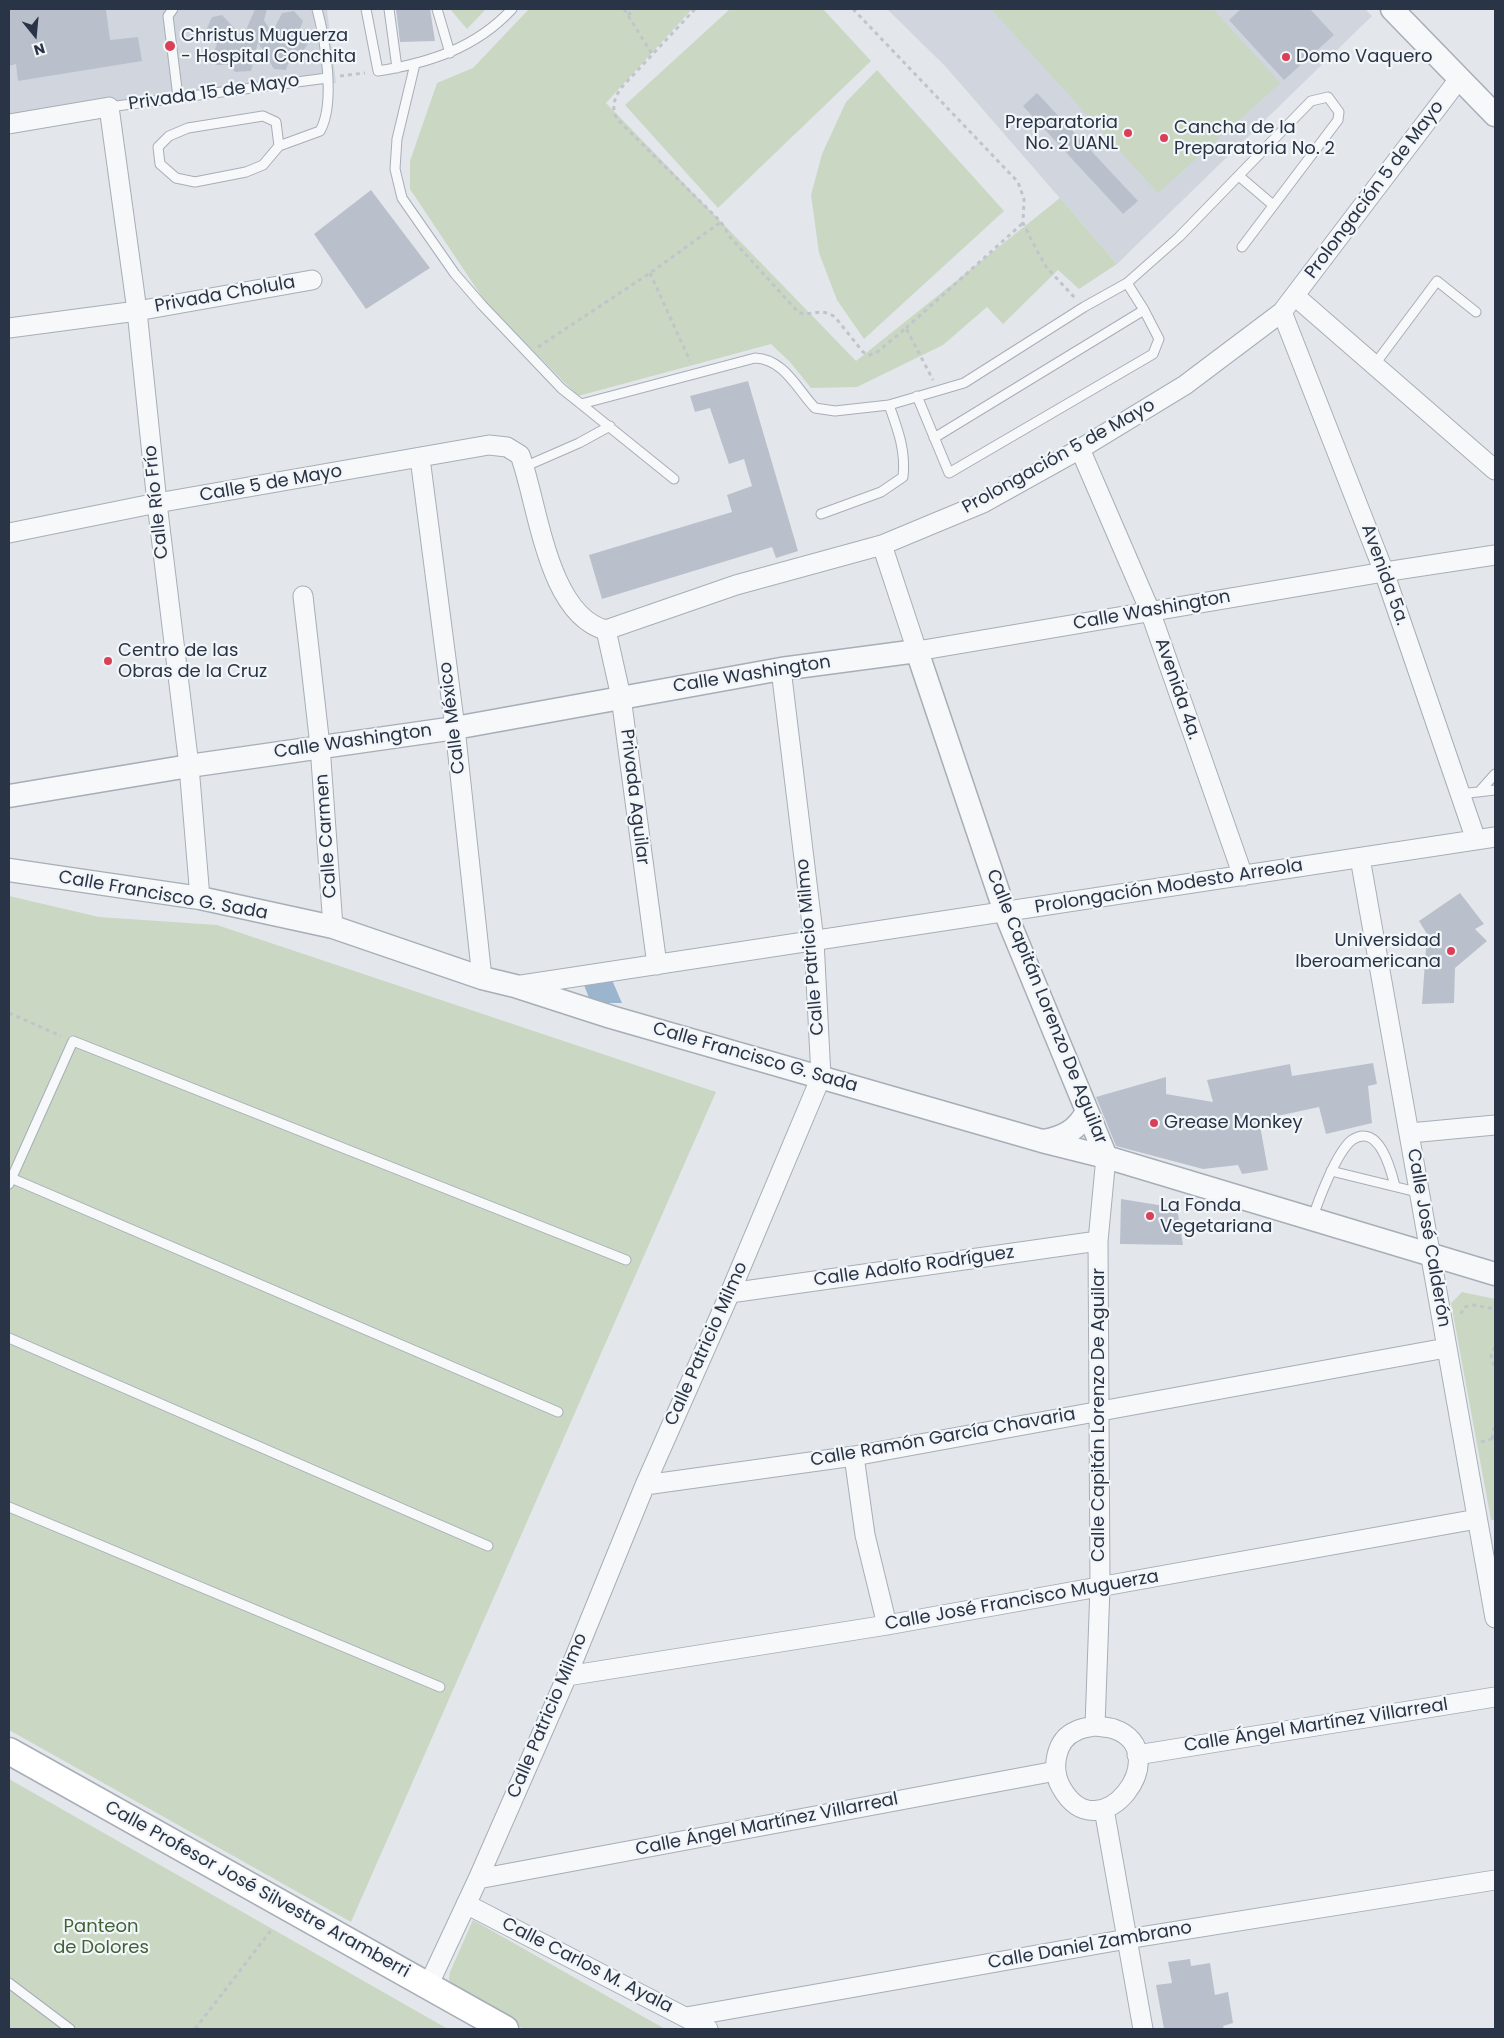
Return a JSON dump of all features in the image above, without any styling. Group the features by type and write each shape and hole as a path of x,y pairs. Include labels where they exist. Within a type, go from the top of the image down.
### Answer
{"main road":[{"name":"Calle Profesor José Silvestre Aramberri","path":"9,1751 504,2029"}],"street":[{"path":"1392,9 1495,115"},
{"name":"Prolongación 5 de Mayo","path":"606,630 736,585 882,545 983,503 1080,449 1185,385 1282,312 1459,79"},
{"path":"9,124 109,107"},
{"name":"Calle Río Frío","path":"109,107 137,311 156,504 189,766 200,898"},
{"name":"Privada Cholula","path":"9,328 137,311 312,280"},
{"path":"1295,296 1495,470"},
{"name":"Avenida 5a.","path":"1282,312 1384,572 1476,840"},
{"name":"Calle 5 de Mayo","path":"9,533 156,504 420,458 488,444 507,446 516,451 524,466"},
{"name":"Avenida 4a.","path":"1080,449 1150,611 1243,876"},
{"name":"Calle México","path":"420,458 455,728 482,978"},
{"path":"524,466 540,534 564,595 580,616 595,628 606,630"},
{"name":"Calle Capitán Lorenzo De Aguilar","path":"882,545 1005,912 1106,1157 1098,1242 1100,1587 1095,1726"},
{"name":"Calle Washington","path":"9,796 320,746 455,728 781,669 917,650 1495,555"},
{"name":"Calle Carmen","path":"303,596 320,746 333,928"},
{"name":"Privada Aguilar","path":"606,630 621,697 656,965"},
{"name":"Calle Patricio Milmo","path":"428,1986 478,1879 567,1676 645,1485 730,1293 821,1077 814,941 781,669"},
{"name":"Prolongación Modesto Arreola","path":"515,986 1495,837"},
{"name":"Calle José Calderón","path":"1360,858 1495,1618"},
{"name":"Calle Francisco G. Sada","path":"9,870 200,898 333,928 482,978 515,986 611,1017 1042,1141 1106,1157 1495,1274"},
{"path":"1042,1141 1056,1139 1070,1133 1080,1123 1087,1111"},
{"path":"1410,1133 1495,1125"},
{"name":"Calle Adolfo Rodríguez","path":"730,1293 1098,1242"},
{"name":"Calle Ramón García Chavaria","path":"645,1485 854,1456 1446,1348"},
{"path":"854,1456 865,1535 888,1625"},
{"name":"Calle José Francisco Muguerza","path":"567,1676 888,1625 1477,1519"},
{"name":"Calle Ángel Martínez Villarreal","path":"1137,1755 1495,1697"},
{"path":"1095,1726 1115,1729 1131,1741 1137,1755 1138,1769 1133,1784 1115,1805 1104,1809 1091,1810 1077,1805 1066,1795 1056,1771 1056,1759 1061,1744 1075,1731 1095,1726"},
{"name":"Calle Ángel Martínez Villarreal","path":"478,1879 1056,1771"},
{"path":"1104,1809 1143,2029"},
{"name":"Calle Daniel Zambrano","path":"686,2017 1127,1939 1495,1880"},
{"name":"Calle Carlos M. Ayala","path":"466,1904 708,2029"}],"lane":[{"path":"173,9 168,16 178,97"},
{"path":"279,146 276,122 264,116 188,128 169,136 158,147 160,164 176,178 195,182 246,172 263,165 279,146 320,131 327,119 326,78 322,28 317,9"},
{"path":"366,9 378,71 415,64 450,53 477,39 501,21 512,9"},
{"path":"389,9 397,68"},
{"path":"437,9 450,53"},
{"path":"415,64 397,139 395,170 402,198 455,274 528,354 562,389 610,426 674,480"},
{"name":"Privada 15 de Mayo","path":"109,107 326,78"},
{"path":"581,404 740,361 766,359 780,365 815,408 835,412 889,405 964,382 1084,307 1127,283 1179,237 1311,101 1328,97 1339,112 1338,120 1242,247"},
{"path":"1239,176 1273,205"},
{"path":"1375,364 1437,281 1476,312"},
{"path":"917,396 948,473 1153,354 1159,339 1127,283"},
{"path":"934,438 1144,310"},
{"path":"820,514 881,492 904,477 905,460 902,443 889,405"},
{"path":"524,466 579,443 610,426"},
{"path":"1479,792 1495,774"},
{"path":"1460,794 1495,790"},
{"path":"558,1412 10,1181 73,1041 626,1260"},
{"path":"1312,1220 1331,1171 1351,1140 1368,1138 1379,1146 1388,1160 1395,1186"},
{"path":"1331,1171 1420,1193"},
{"path":"9,1338 488,1546"},
{"path":"9,1507 440,1687"},
{"path":"9,1983 70,2029"}],"path":[{"path":"624,9 652,54"},
{"path":"628,14 634,9"},
{"path":"695,9 652,54 617,95 613,102 614,111 617,119 721,222 730,237 798,312 805,314 822,310 829,312 863,352 870,355 876,353 1023,223"},
{"path":"853,9 1018,182 1024,199 1023,223 1047,268 1084,307"},
{"path":"326,78 378,71"},
{"path":"528,354 650,273 721,222"},
{"path":"650,273 695,373"},
{"path":"906,328 938,390"},
{"path":"9,1014 73,1041"},
{"path":"1461,1320 1460,1314 1464,1307 1474,1305 1495,1309"},
{"path":"1495,1347 1491,1355 1495,1370"},
{"path":"1492,1439 1495,1424"},
{"path":"1480,1432 1482,1442"},
{"path":"195,2029 272,1929"}],"shaded area":[{"name":"Christus Muguerza - Hospital Conchita","path":"9,9 327,9 336,83 9,118"},
{"name":"Preparatoria No. 2 UANL","path":"887,9 1365,9 1372,16 1117,264 946,67"}],"green space":[{"path":"450,9 486,9 467,29"},
{"path":"529,9 692,9 606,103 856,361 1060,198 1117,264 1079,289 1058,270 1003,324 987,307 943,345 857,387 811,388 790,362 771,344 578,396 486,303 410,189 410,161 437,83 473,68"},
{"path":"730,9 823,9 871,61 718,208 625,105"},
{"name":"Cancha de la Preparatoria No. 2","path":"993,9 1213,9 1280,83 1158,193"},
{"path":"877,70 1004,211 864,339 837,300 819,253 811,195 822,154 846,102"},
{"path":"9,896 99,917 217,925 716,1092 351,1922 9,1730"},
{"path":"1462,1292 1495,1299 1495,1520 1491,1520 1451,1303"},
{"name":"Panteon de Dolores","path":"9,1779 448,2029 9,2029"},
{"path":"473,1920 665,2029 524,2029 453,1989 449,1979 450,1972"}],"water":[{"path":"612,980 622,1003 591,1003 584,985"}],"building":[{"path":"9,9 106,9 110,40 138,37 142,61 18,81 16,64 9,66"},
{"path":"255,9 267,9 264,20 272,33 282,13 294,11 303,21 298,34 309,42 303,51 291,54 286,70 274,69 258,42 251,71 235,72 230,65 216,65 210,58 217,45 204,35 212,17 222,15 243,37"},
{"path":"396,9 430,9 435,41 400,42"},
{"name":"Domo Vaquero","path":"1241,9 1310,9 1334,35 1284,80 1229,20"},
{"path":"1037,93 1138,201 1123,214 1023,106"},
{"path":"371,190 430,268 366,309 314,234"},
{"path":"748,381 798,551 776,558 772,547 602,599 589,555 732,512 727,495 752,486 744,459 729,464 710,408 695,412 690,396"},
{"name":"Universidad Iberoamericana","path":"1460,893 1484,924 1475,929 1487,941 1455,968 1454,1003 1422,1004 1427,934 1419,921"},
{"path":"1373,1063 1377,1084 1368,1086 1372,1123 1326,1134 1319,1107 1259,1120 1268,1170 1242,1174 1238,1165 1203,1169 1116,1146 1096,1097 1166,1077 1166,1094 1213,1102 1207,1080 1290,1064 1292,1076"},
{"name":"La Fonda Vegetariana","path":"1121,1199 1177,1208 1183,1245 1120,1244"},
{"path":"1190,1959 1191,1966 1210,1963 1215,1995 1228,1992 1233,2023 1223,2026 1224,2029 1164,2029 1156,1985 1172,1983 1168,1962"}],"place":[{"name":"Christus Muguerza - Hospital Conchita","path":"170,46"},
{"name":"Domo Vaquero","path":"1286,57"},
{"name":"Preparatoria No. 2 UANL","path":"1128,133"},
{"name":"Cancha de la Preparatoria No. 2","path":"1164,138"},
{"name":"Centro de las Obras de la Cruz","path":"108,661"},
{"name":"Universidad Iberoamericana","path":"1451,951"},
{"name":"Grease Monkey","path":"1154,1123"},
{"name":"La Fonda Vegetariana","path":"1150,1216"}]}
